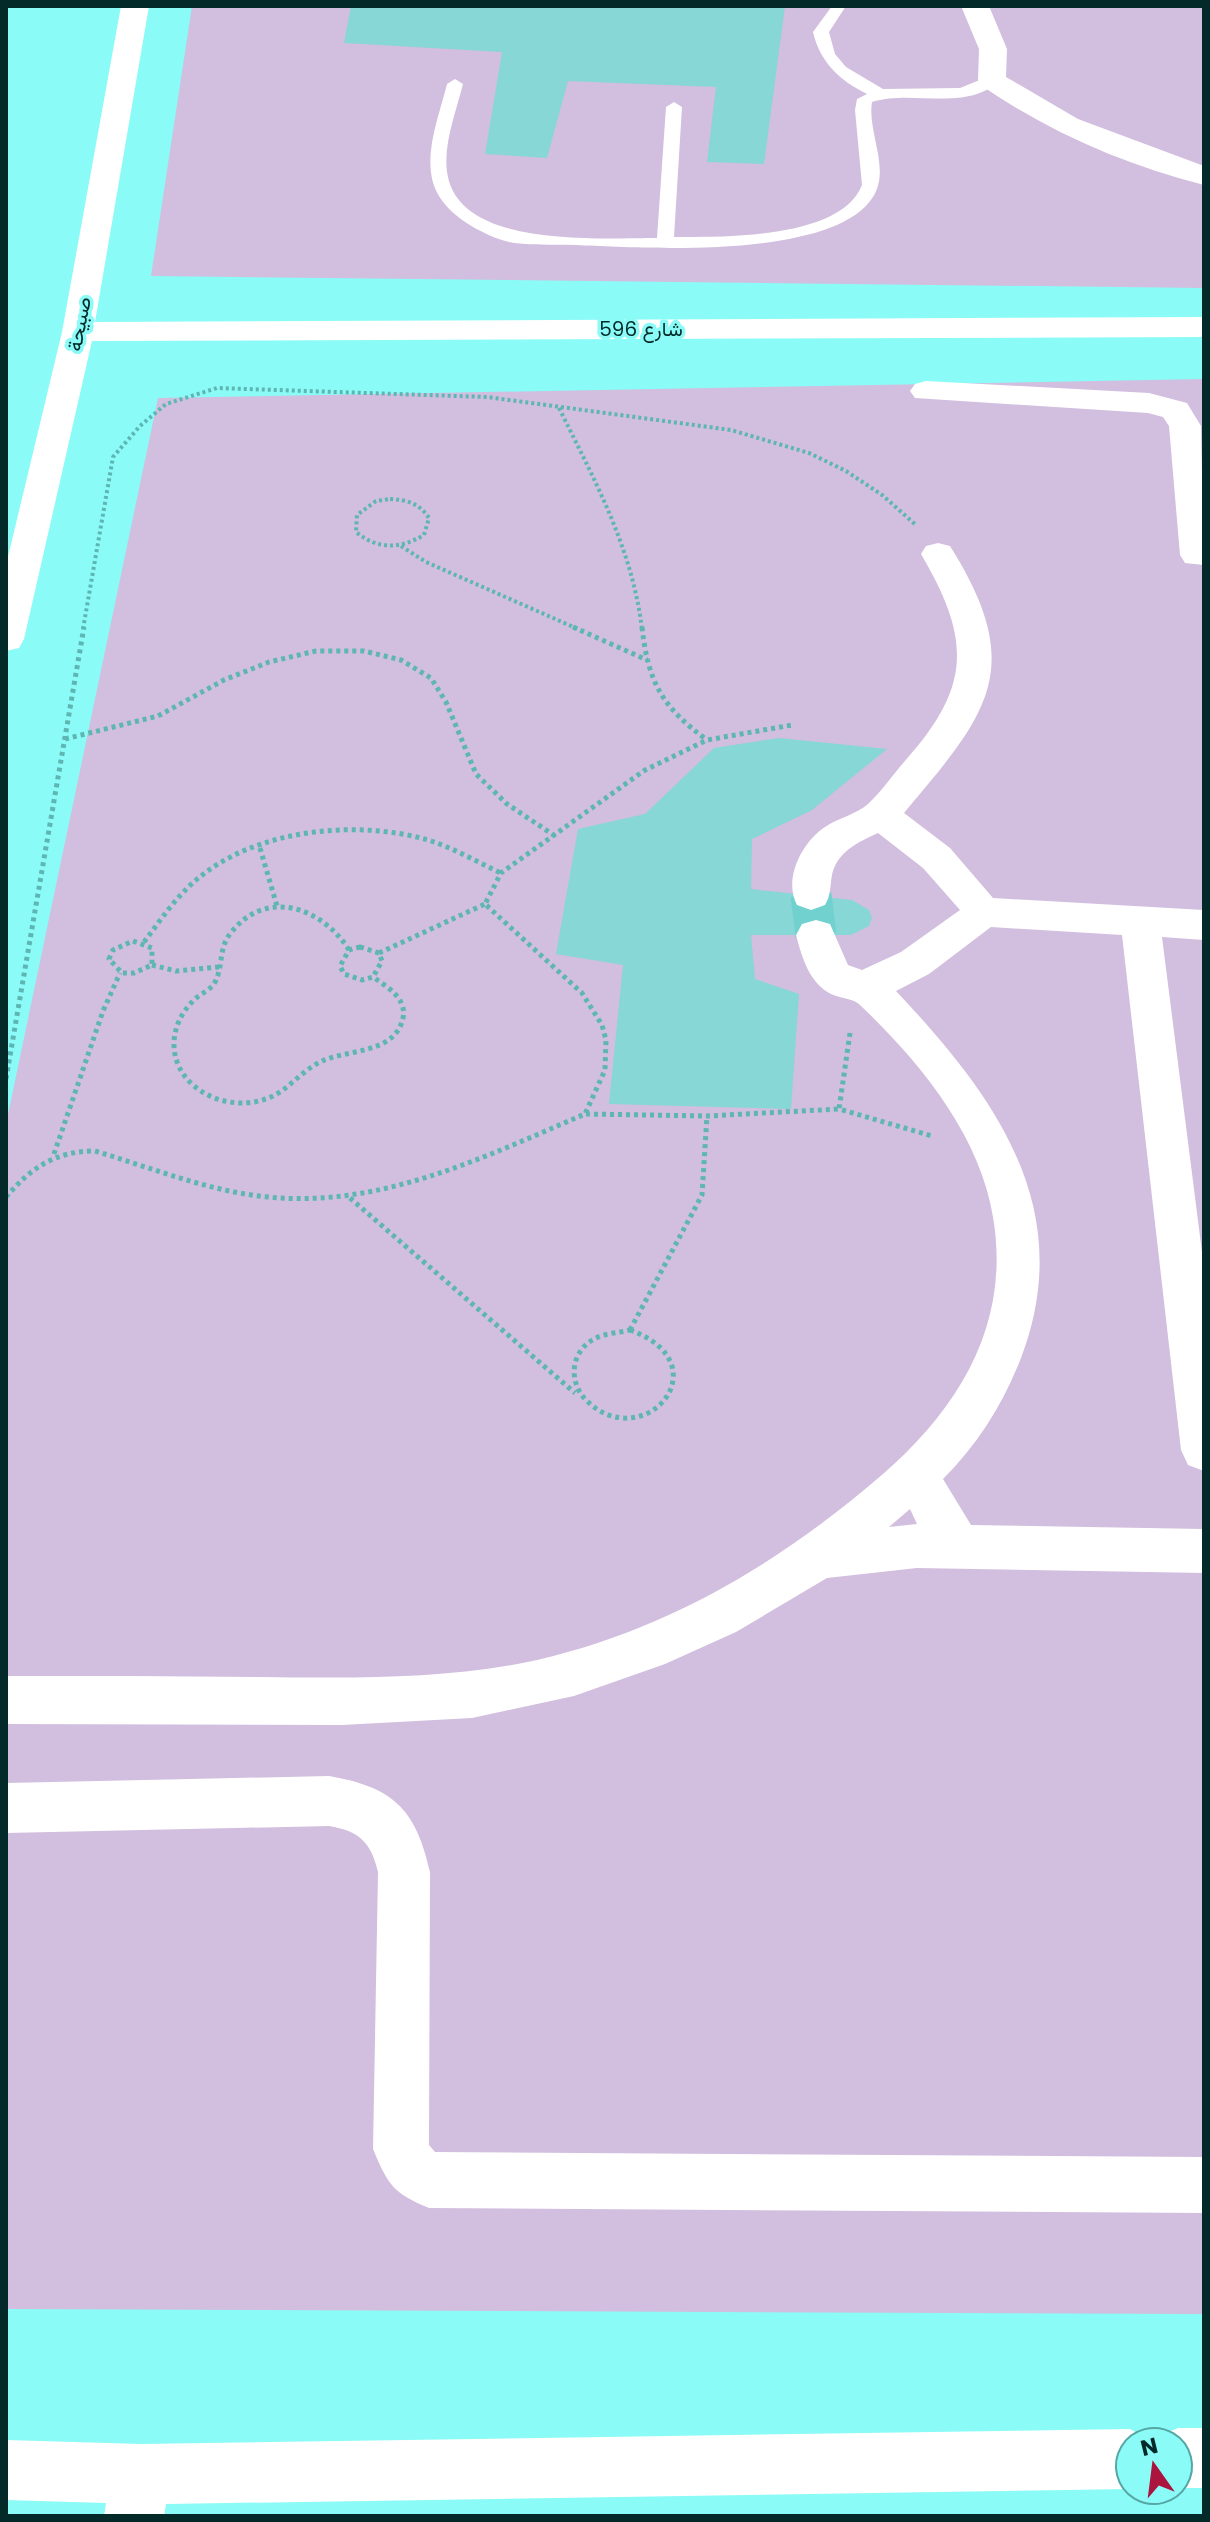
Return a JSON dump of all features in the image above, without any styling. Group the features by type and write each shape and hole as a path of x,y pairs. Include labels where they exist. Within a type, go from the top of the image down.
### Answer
{"street":[{"name":"صبيحة","path":"6,639 78,332 135,6"},
{"path":"975,6 993,49 992,80 1035,111 1085,134 1204,176"},
{"name":"شارع 596","path":"78,332 1204,327"},
{"path":"926,391 1162,405 1183,418 1198,487 1197,555"},
{"path":"811,895 811,880 819,853 842,833 880,816 960,719 973,680 972,626 957,582 938,554"},
{"path":"880,816 911,836 968,890 982,912"},
{"path":"982,912 1204,925"},
{"path":"816,935 825,966 837,981 862,987 886,980 922,959 970,925 982,912"},
{"path":"1140,921 1204,1450"},
{"path":"6,1700 431,1701 537,1683 652,1645 733,1609 818,1557 917,1474 969,1417 1003,1352 1018,1284 1015,1216 995,1151 959,1093 928,1052 862,987"},
{"path":"917,1474 935,1513 958,1546"},
{"path":"818,1557 917,1546 1204,1551"},
{"path":"6,1808 329,1801 358,1805 383,1819 399,1843 404,1872 401,2149 411,2169 429,2180 1204,2185"},
{"path":"6,2470 138,2495 1114,2460"}],"lane":[{"path":"839,6 821,32 826,53 841,72 878,93"},
{"path":"455,84 438,156 438,181 453,206 479,225 511,237 665,241 780,238 813,231 846,214 866,196 871,178 863,105 865,99 878,93 947,95 980,88 992,80"},
{"path":"665,241 674,107"}],"path":[{"path":"6,1079 113,457 152,411 188,393 239,386 473,396 716,426 795,446 845,469 873,486 916,525 938,554"},
{"path":"558,407 616,525 632,569 643,616 647,660 659,694 676,715 707,740"},
{"path":"401,546 424,535 429,527 424,510 415,503 390,499 376,501 357,515 356,532 363,540 387,548 401,546 426,562 647,660"},
{"path":"65,739 172,710 203,691 282,655 329,648 376,653 398,659 434,681 459,731 470,764 481,781 496,796 555,836"},
{"path":"379,953 381,970 373,977 362,980 344,974 342,957 349,950 360,947 379,953 485,904 501,873 645,770 707,740 792,725"},
{"path":"144,942 178,896 205,872 260,848 318,832 377,831 430,841 501,873"},
{"path":"260,848 277,906"},
{"path":"485,904 547,958 598,1014 606,1034 606,1075 598,1095 585,1114"},
{"path":"349,950 342,934 328,921 298,906 259,909 229,933 221,950 214,986 183,1011 175,1028 173,1052 184,1078 196,1090 230,1101 246,1102 271,1096 324,1060 377,1048 389,1041 404,1022 404,1011 395,992 373,977"},
{"path":"152,965 154,956 144,942 133,941 113,950 109,959 112,967 120,973 132,975 152,965 176,971 219,967"},
{"path":"54,1154 103,1011 120,973"},
{"path":"839,1109 862,987"},
{"path":"6,1197 25,1174 54,1154 95,1151 226,1190 298,1200 349,1197 403,1187 585,1114 707,1116 839,1109 995,1151"},
{"path":"630,1330 702,1195 707,1116"},
{"path":"349,1197 589,1408 605,1417 625,1420 644,1415 660,1406 671,1392 675,1376 673,1360 663,1345 648,1335 630,1330 608,1332 589,1341 576,1357 572,1376 577,1395"}],"shaded area":[{"path":"192,6 1204,6 1204,288 151,276"},
{"path":"1204,379 1204,2314 6,2309 6,1124 158,398"}],"building":[{"path":"351,6 785,6 764,164 707,162 716,87 568,81 547,158 485,154 502,52 344,43"},
{"path":"779,738 887,749 812,810 752,839 751,889 852,900 869,910 872,918 869,926 851,935 751,935 755,979 799,994 791,1109 609,1104 623,965 556,954 578,829 645,814 714,748"}],"tunnel":[{"path":"811,895 816,935"}]}
